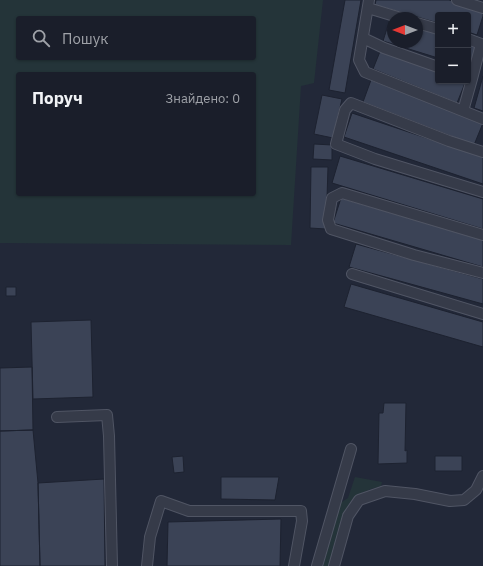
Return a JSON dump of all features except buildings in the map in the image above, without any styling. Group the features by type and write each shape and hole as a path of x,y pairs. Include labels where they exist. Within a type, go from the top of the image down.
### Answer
{"lane":[{"path":"457,0 483,8"},
{"path":"387,12 369,4 359,60 365,72 483,118"},
{"path":"423,25 435,28"},
{"path":"363,38 384,48 435,66"},
{"path":"471,39 482,41 471,75"},
{"path":"463,111 469,84"},
{"path":"483,152 449,141 351,103 345,110 336,144 375,159 483,192"},
{"path":"483,234 342,193 332,198 328,220 331,229 414,256 483,274"},
{"path":"352,274 483,314"},
{"path":"57,417 107,415 109,436 112,566"},
{"path":"317,566 351,449"},
{"path":"334,566 348,516 359,500 385,491 415,494 450,501 464,500 476,490 483,476"},
{"path":"147,566 150,537 161,501 189,511 301,511 302,521 294,566"}],"shaded area":[{"path":"0,0 323,0 314,83 301,86 291,245 0,243"},
{"path":"355,477 382,482 381,486 359,494 349,504 338,530 329,566 323,566 340,503 348,498"}]}
